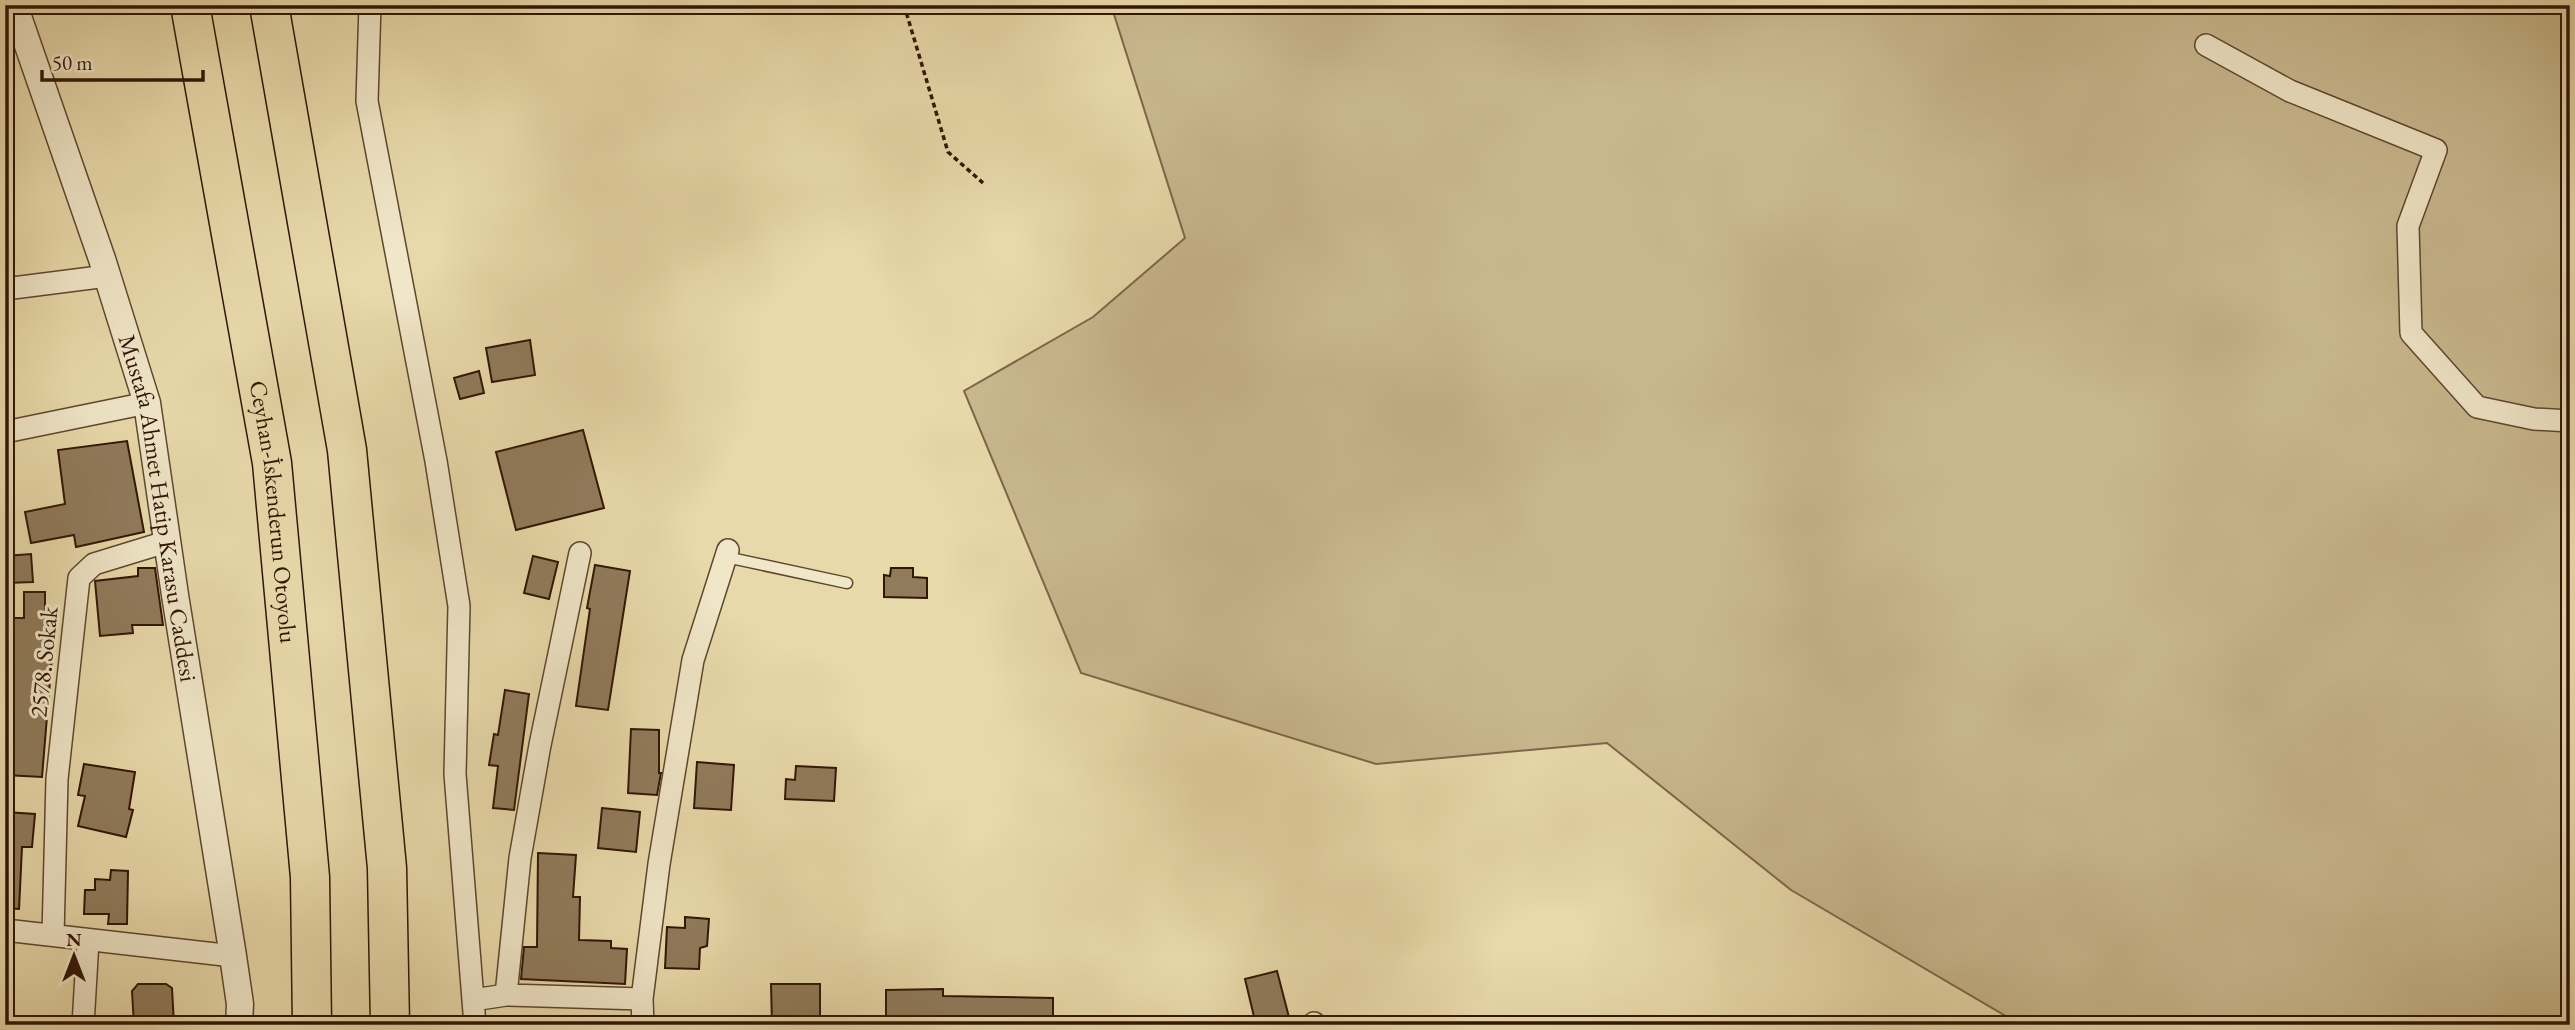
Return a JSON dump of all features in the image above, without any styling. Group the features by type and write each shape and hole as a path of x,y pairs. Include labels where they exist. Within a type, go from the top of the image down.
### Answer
{"highway":[{"name":"Ceyhan-İskenderun Otoyolu","path":"190,5 272,463 310,877 313,1025"},
{"path":"270,5 347,450 387,868 390,1025"}],"street":[{"name":"Mustafa Ahmet Hatip Karasu Caddesi","path":"15,5 147,403 233,956 240,1004 239,1025"},
{"path":"370,5 367,100 436,461 458,606 454,774 475,1025"},
{"path":"2206,45 2290,91 2436,150 2408,226 2411,332 2477,407 2534,419 2570,421"},
{"path":"5,289 107,276"},
{"path":"5,432 147,403"},
{"name":"2578. Sokak","path":"53,935 57,779 79,578 94,564 169,541"},
{"path":"506,995 520,858 540,745 580,553"},
{"path":"643,1025 642,999 659,864 693,660 727,554"},
{"path":"5,930 233,956"},
{"path":"82,1025 88,941"},
{"path":"473,1000 506,995 642,999"}],"lane":[{"path":"727,554 846,583"}],"path":[{"path":"904,5 948,152 983,183"}],"shaded area":[{"path":"1111,5 2570,5 2570,1025 2021,1025 1791,890 1607,743 1376,764 1081,673 964,391 1093,317 1185,238"}],"building":[{"path":"530,340 535,375 492,382 486,348"},
{"path":"479,371 484,393 460,399 454,378"},
{"path":"583,430 604,508 516,530 496,452"},
{"path":"127,441 144,532 76,547 74,535 31,543 25,512 65,504 58,450"},
{"path":"31,554 33,582 5,583 5,556"},
{"path":"533,556 558,562 549,599 524,593"},
{"path":"595,565 630,571 608,710 576,706 590,609 587,608"},
{"path":"138,568 155,568 163,625 132,625 133,633 100,636 95,581 138,576"},
{"path":"891,568 913,568 913,577 927,578 927,598 884,597 884,575 890,576"},
{"path":"24,592 45,592 45,620 55,620 42,777 5,775 5,710 11,634 5,634 5,618 24,618"},
{"path":"505,690 529,694 514,810 493,808 498,766 489,765 494,734 498,735"},
{"path":"631,729 659,730 661,773 657,795 628,793"},
{"path":"697,762 734,765 731,810 694,808"},
{"path":"84,764 135,772 129,809 133,810 126,837 78,826 85,796 78,795"},
{"path":"796,766 836,768 834,801 785,799 786,779 795,780"},
{"path":"602,808 640,812 636,852 598,848"},
{"path":"5,812 35,814 32,847 22,847 19,909 5,908"},
{"path":"538,853 576,855 573,897 580,897 579,940 611,941 611,948 627,949 625,984 521,979 524,947 537,947"},
{"path":"111,870 128,871 127,924 108,924 109,914 84,914 85,890 95,890 95,879 110,880"},
{"path":"685,917 709,919 707,946 700,948 699,969 665,968 667,927 685,928"},
{"path":"1277,971 1291,1025 1256,1025 1245,979"},
{"path":"138,984 166,984 172,988 174,1025 134,1025 132,991"},
{"path":"771,984 820,984 820,1025 772,1025"},
{"path":"943,989 943,996 1053,998 1053,1025 886,1025 886,990"}]}
